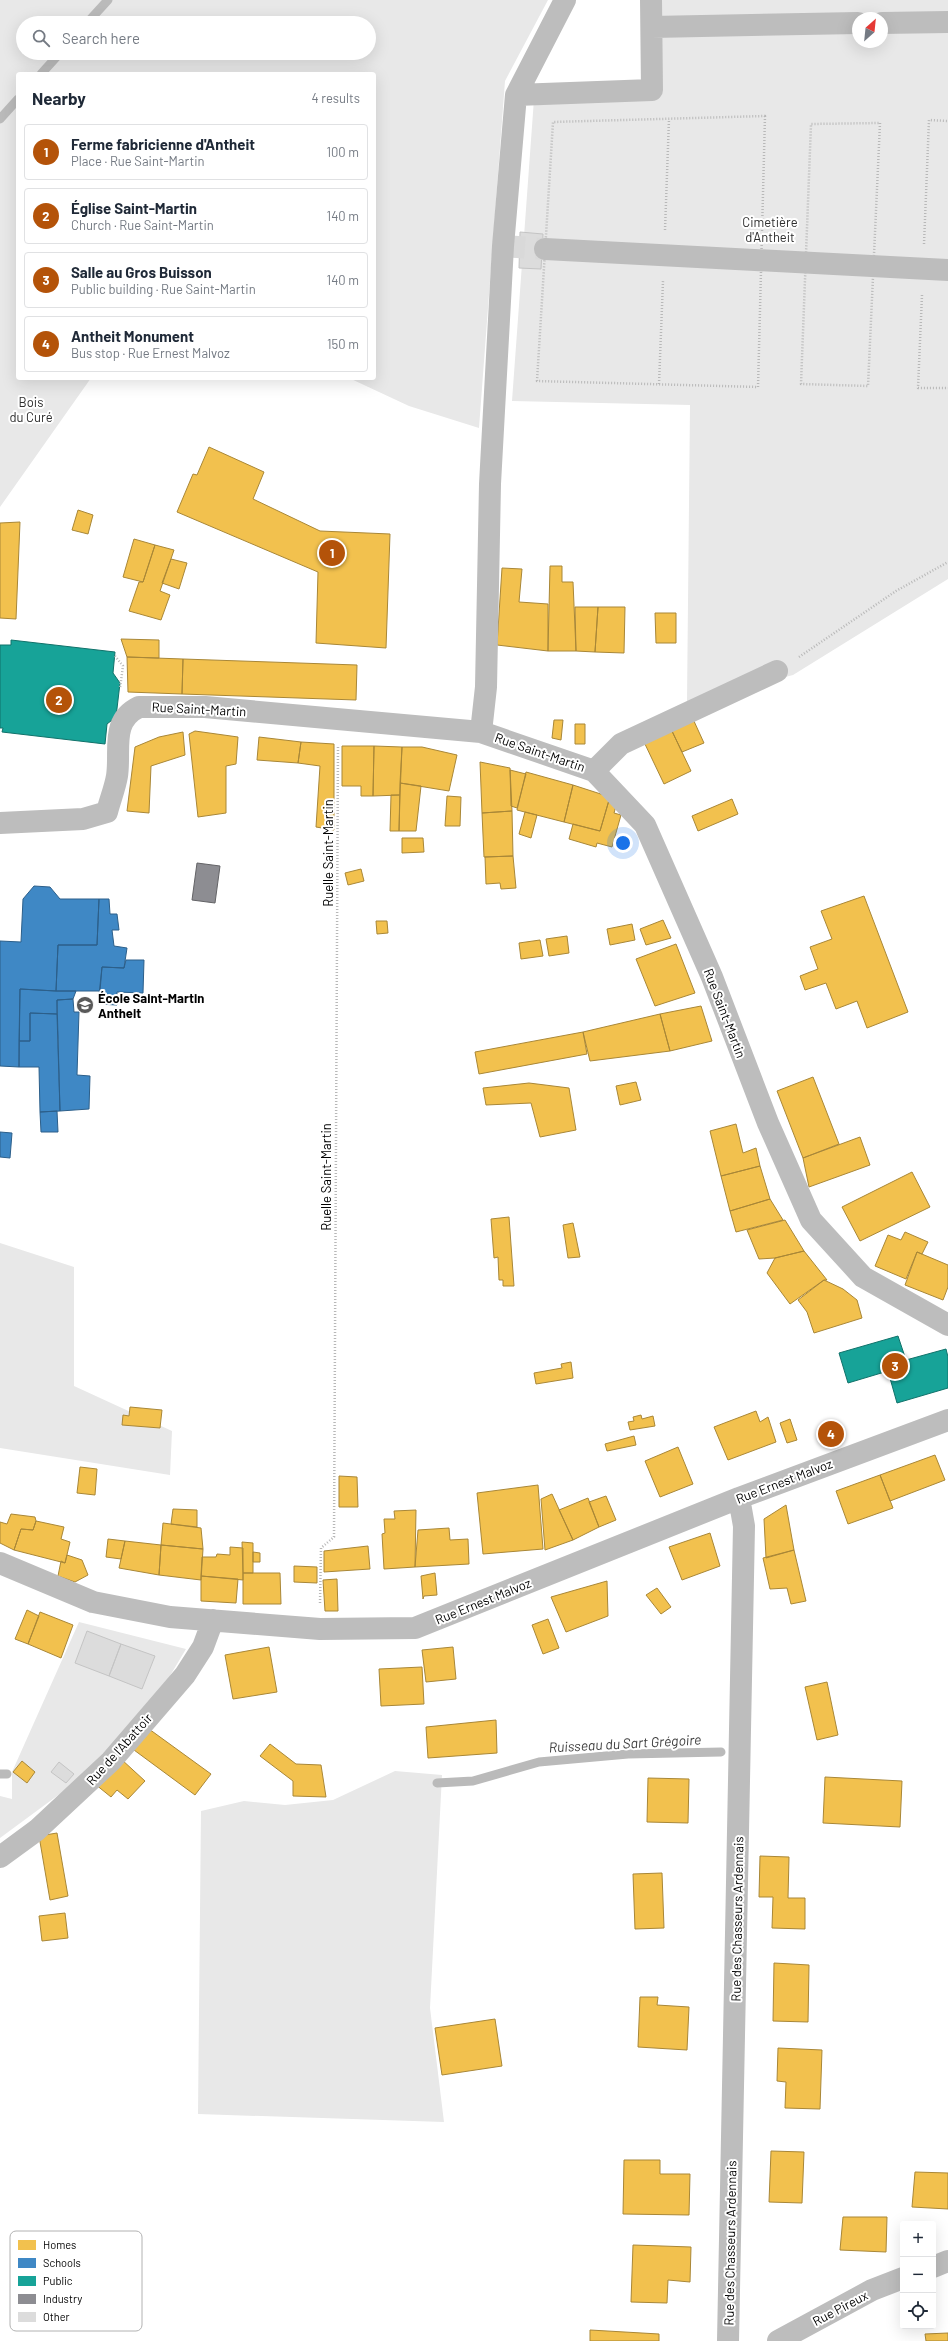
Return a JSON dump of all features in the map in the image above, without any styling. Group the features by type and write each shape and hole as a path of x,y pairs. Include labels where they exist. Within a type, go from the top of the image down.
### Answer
{"street":[{"path":"565,0 516,95 652,90 651,0"},
{"path":"888,23 948,22"},
{"path":"652,27 852,23"},
{"name":"Rue Saint-Martin","path":"481,732 486,687 490,484 503,246 516,95"},
{"path":"545,248 948,270"},
{"path":"594,771 621,744 777,671"},
{"name":"Rue Saint-Martin","path":"130,712 139,707 205,707 481,732 594,771 645,825 712,977 768,1123 811,1220 863,1277 948,1325"},
{"path":"0,823 83,819 107,812 117,776 118,735 124,718 130,712"},
{"name":"Rue Ernest Malvoz","path":"0,1563 93,1602 170,1617 320,1628 415,1628 739,1498 948,1420"},
{"name":"Rue des Chasseurs Ardennais","path":"728,2341 744,1526 739,1498"},
{"name":"Rue de l'Abattoir","path":"0,1857 37,1830 111,1761 185,1675 203,1647 213,1620"},
{"path":"936,2266 948,2261"},
{"name":"Rue Pireux","path":"778,2341 872,2290 900,2279"}],"path":[{"path":"929,120 948,121"},
{"path":"777,671 896,592 948,562"},
{"path":"115,656 123,666 119,694 130,712"},
{"name":"Ruelle Saint-Martin","path":"320,1628 320,1548 334,1537 338,719"}],"green space":[{"name":"Bois du Curé","path":"0,0 548,0 505,81 479,428 409,406 353,380 376,380 376,72 16,72 16,380 90,380 0,507"},
{"name":"Cimetière d'Antheit","path":"655,0 948,0 948,579 793,675 687,702 690,405 512,401 534,99 657,94"},
{"path":"0,1243 74,1267 74,1386 172,1431 170,1475 0,1448"},
{"path":"79,1622 186,1649 165,1684 101,1759 61,1793 0,1838 0,1796 12,1799 12,1772"},
{"path":"395,1771 442,1775 430,2008 444,2122 198,2114 201,1811 244,1801 285,1805 333,1800"}],"building: Homes":[{"path":"209,447 264,472 253,499 320,531 390,534 386,648 316,643 318,572 177,512 193,474 197,475"},
{"path":"78,510 93,515 88,534 72,530"},
{"path":"20,522 16,619 0,618 0,523"},
{"path":"134,539 155,545 143,582 123,577"},
{"path":"155,545 174,550 160,591 170,595 161,620 129,611 139,582 143,582"},
{"path":"171,559 187,563 179,589 162,583"},
{"path":"550,566 562,566 562,582 573,582 576,651 548,651"},
{"path":"502,568 522,569 519,602 548,604 548,651 497,645"},
{"path":"575,607 598,607 595,652 576,651"},
{"path":"598,607 625,607 624,653 595,652"},
{"path":"655,613 676,613 676,643 656,643"},
{"path":"121,639 159,640 159,658 127,657"},
{"path":"127,657 183,659 182,694 128,692"},
{"path":"183,659 357,665 356,700 182,694"},
{"path":"693,719 704,743 682,752 671,729"},
{"path":"554,720 563,720 561,740 552,738"},
{"path":"575,724 585,724 585,744 575,744"},
{"path":"671,729 691,771 664,784 644,742"},
{"path":"195,731 238,737 236,764 226,766 226,813 198,817 189,734"},
{"path":"183,732 185,755 151,766 149,813 127,811 135,747 159,737"},
{"path":"259,737 301,742 298,763 257,760"},
{"path":"301,742 334,744 334,830 316,827 320,766 298,763"},
{"path":"342,746 374,746 373,796 361,796 361,786 342,786"},
{"path":"374,746 402,747 400,795 373,796"},
{"path":"402,747 422,747 457,755 449,791 400,783"},
{"path":"480,762 510,768 512,811 482,813"},
{"path":"510,770 526,774 517,808 511,806"},
{"path":"526,772 573,785 564,822 517,810"},
{"path":"400,783 421,786 416,831 399,831"},
{"path":"573,785 610,797 600,831 564,822"},
{"path":"391,795 400,795 399,831 390,831"},
{"path":"447,796 461,797 460,826 445,826"},
{"path":"732,799 738,814 698,831 692,816"},
{"path":"609,800 616,806 614,813 621,815 612,847 597,843 596,847 569,839 573,824 600,831"},
{"path":"512,811 513,856 484,857 482,813"},
{"path":"525,812 537,815 531,838 519,834"},
{"path":"402,838 423,838 424,852 402,853"},
{"path":"513,856 516,888 501,889 500,883 486,884 485,857"},
{"path":"361,869 364,881 348,885 345,873"},
{"path":"864,896 908,1012 867,1028 857,1001 836,1009 826,983 805,990 800,976 818,969 810,947 832,939 821,911"},
{"path":"663,920 671,938 646,945 640,929"},
{"path":"376,921 387,921 388,933 377,934"},
{"path":"632,924 635,940 610,945 607,929"},
{"path":"567,936 569,953 549,956 546,939"},
{"path":"540,940 543,956 521,959 519,943"},
{"path":"676,944 695,993 655,1006 636,959"},
{"path":"701,1006 712,1041 670,1051 660,1014"},
{"path":"660,1014 670,1051 590,1061 583,1032"},
{"path":"583,1032 587,1054 479,1074 475,1052"},
{"path":"813,1077 839,1144 803,1158 777,1091"},
{"path":"636,1082 641,1100 620,1105 616,1086"},
{"path":"529,1083 569,1088 576,1130 540,1137 531,1103 486,1105 483,1088"},
{"path":"736,1124 743,1153 756,1148 760,1166 721,1176 710,1131"},
{"path":"860,1137 870,1165 809,1187 803,1158"},
{"path":"760,1166 770,1199 730,1211 721,1176"},
{"path":"912,1172 930,1207 860,1241 842,1207"},
{"path":"770,1199 783,1220 736,1232 730,1211"},
{"path":"509,1217 514,1286 503,1286 503,1280 499,1280 498,1257 494,1258 491,1219"},
{"path":"785,1220 804,1251 775,1258 759,1259 747,1230"},
{"path":"573,1223 580,1257 568,1258 563,1225"},
{"path":"905,1232 928,1242 922,1254 917,1252 906,1279 875,1266 888,1235 901,1240"},
{"path":"804,1251 827,1280 824,1280 790,1304 767,1273 775,1258"},
{"path":"917,1252 948,1265 948,1287 943,1300 905,1285"},
{"path":"824,1280 843,1289 857,1300 862,1318 814,1333 807,1312 798,1300"},
{"path":"571,1362 573,1378 536,1384 534,1373 562,1368 561,1364"},
{"path":"130,1407 162,1410 160,1428 122,1425 123,1415 129,1416"},
{"path":"756,1411 760,1422 768,1417 776,1442 728,1460 714,1427"},
{"path":"641,1415 642,1419 653,1416 655,1426 630,1430 628,1422 634,1421 633,1417"},
{"path":"790,1419 797,1440 787,1443 780,1423"},
{"path":"634,1436 636,1445 607,1451 605,1444"},
{"path":"678,1447 693,1484 660,1497 645,1461"},
{"path":"935,1455 945,1480 890,1501 880,1475"},
{"path":"80,1467 97,1469 95,1495 77,1493"},
{"path":"880,1475 893,1508 848,1524 836,1491"},
{"path":"339,1476 357,1477 358,1507 339,1507"},
{"path":"538,1485 543,1549 483,1554 477,1493"},
{"path":"552,1494 573,1540 545,1550 541,1499"},
{"path":"606,1496 616,1520 599,1527 589,1502"},
{"path":"588,1498 599,1527 573,1540 559,1510"},
{"path":"786,1505 794,1550 766,1558 764,1519"},
{"path":"173,1509 197,1510 197,1527 171,1524"},
{"path":"416,1510 415,1567 384,1569 382,1534 385,1533 384,1519 395,1519 394,1511"},
{"path":"11,1514 35,1517 36,1521 33,1530 21,1529 14,1550 0,1543 0,1522 7,1524"},
{"path":"36,1521 64,1527 61,1539 70,1542 65,1563 14,1550 21,1529 33,1530"},
{"path":"163,1523 201,1528 203,1549 161,1545"},
{"path":"449,1528 450,1540 468,1539 469,1564 415,1567 418,1530"},
{"path":"710,1533 720,1566 682,1580 669,1547"},
{"path":"108,1539 125,1541 121,1559 106,1557"},
{"path":"125,1541 161,1545 159,1575 119,1568"},
{"path":"242,1542 253,1543 253,1573 243,1573"},
{"path":"161,1545 203,1549 201,1580 159,1575"},
{"path":"368,1546 370,1569 324,1572 324,1551"},
{"path":"230,1547 243,1548 243,1580 201,1576 202,1557 216,1557 217,1554 230,1555"},
{"path":"794,1550 806,1601 791,1604 787,1588 770,1589 763,1558"},
{"path":"253,1552 260,1553 260,1562 253,1562"},
{"path":"67,1555 82,1560 88,1575 75,1582 58,1576 61,1561 65,1563"},
{"path":"294,1566 317,1567 317,1583 294,1582"},
{"path":"243,1573 280,1573 281,1604 243,1604"},
{"path":"435,1573 437,1595 424,1596 423,1599 421,1576"},
{"path":"201,1576 238,1579 236,1603 201,1601"},
{"path":"337,1579 338,1611 325,1611 323,1580"},
{"path":"607,1581 608,1616 566,1632 551,1597"},
{"path":"657,1588 671,1607 661,1614 646,1595"},
{"path":"27,1610 39,1616 28,1644 15,1639"},
{"path":"40,1612 73,1625 61,1658 28,1644"},
{"path":"548,1619 559,1648 543,1654 532,1625"},
{"path":"269,1647 277,1692 233,1699 225,1655"},
{"path":"453,1647 456,1679 426,1682 422,1650"},
{"path":"422,1667 424,1704 381,1706 379,1669"},
{"path":"827,1682 838,1735 817,1740 805,1687"},
{"path":"496,1720 497,1753 428,1758 426,1727"},
{"path":"149,1729 211,1774 195,1795 134,1750"},
{"path":"270,1744 296,1764 321,1765 326,1797 293,1796 293,1781 260,1756"},
{"path":"121,1759 145,1781 128,1799 117,1790 111,1797 95,1784"},
{"path":"22,1761 35,1772 27,1783 13,1772"},
{"path":"825,1777 902,1781 900,1827 823,1823"},
{"path":"648,1778 689,1779 688,1823 647,1822"},
{"path":"57,1833 68,1896 50,1900 39,1836"},
{"path":"760,1856 789,1857 788,1898 805,1898 805,1929 772,1928 773,1897 759,1897"},
{"path":"662,1873 664,1928 635,1929 633,1874"},
{"path":"65,1913 68,1938 42,1941 39,1916"},
{"path":"774,1963 809,1965 808,2022 773,2021"},
{"path":"640,1997 658,1997 657,2005 689,2007 687,2050 638,2047"},
{"path":"495,2019 502,2066 442,2075 435,2028"},
{"path":"778,2048 822,2050 820,2109 785,2108 786,2082 777,2081"},
{"path":"771,2151 804,2152 802,2203 769,2202"},
{"path":"624,2160 660,2160 660,2174 690,2174 689,2215 623,2214"},
{"path":"915,2172 948,2173 948,2209 912,2207"},
{"path":"843,2217 887,2217 886,2252 840,2250"},
{"path":"633,2245 691,2247 690,2282 668,2280 667,2303 631,2302"},
{"path":"590,2330 659,2334 659,2341 590,2341"},
{"path":"948,2333 948,2341 926,2341 925,2334"}],"building: Schools":[{"path":"34,886 50,887 60,899 99,899 97,945 58,945 56,991 20,989 19,1067 0,1066 0,941 21,942 23,899"},
{"path":"99,899 109,899 110,914 117,914 119,930 112,930 114,946 127,948 124,968 102,967 100,991 56,991 58,945 97,945"},
{"path":"126,960 144,960 143,993 117,992 117,1005 98,1004 102,967 124,968"},
{"path":"20,989 76,991 73,999 57,1000 57,1014 30,1013 30,1041 19,1041"},
{"path":"73,999 74,1012 79,1012 77,1075 90,1076 89,1109 60,1111 57,1000"},
{"path":"30,1013 57,1014 60,1111 40,1112 39,1067 19,1067 19,1041 30,1041"},
{"path":"57,1111 58,1132 41,1132 40,1112"},
{"path":"0,1132 12,1133 10,1158 0,1157"}],"building: Public":[{"path":"11,640 115,652 113,673 120,683 116,717 107,724 105,744 2,732 3,728 0,728 0,645 11,645"},
{"path":"898,1336 906,1360 946,1349 948,1357 948,1388 897,1403 888,1371 848,1383 839,1353"}],"building: Industry":[{"path":"197,863 220,866 215,903 192,900"}],"building: Other":[{"path":"520,232 543,234 541,269 519,268"},
{"path":"87,1631 121,1644 109,1676 75,1663"},
{"path":"121,1644 155,1656 142,1689 109,1676"},
{"path":"59,1762 74,1774 66,1783 51,1772"}],"waterway":[{"path":"93,16 108,0"},
{"path":"43,72 54,60"},
{"path":"0,119 16,101"},
{"name":"Ruisseau du Sart Grégoire","path":"437,1783 473,1781 539,1762 628,1754 721,1752"},
{"name":"Ruisseau du Sart Grégoire","path":"0,1774 7,1774"}],"tunnel":[{"path":"503,246 545,249"}],"place":[{"name":"Ferme fabricienne d'Antheit","path":"332,553"},
{"name":"Église Saint-Martin","path":"59,700"},
{"name":"École Saint-Martin Antheit","path":"85,1005"},
{"name":"Salle au Gros Buisson","path":"895,1366"},
{"name":"Antheit Monument","path":"831,1434"}]}
